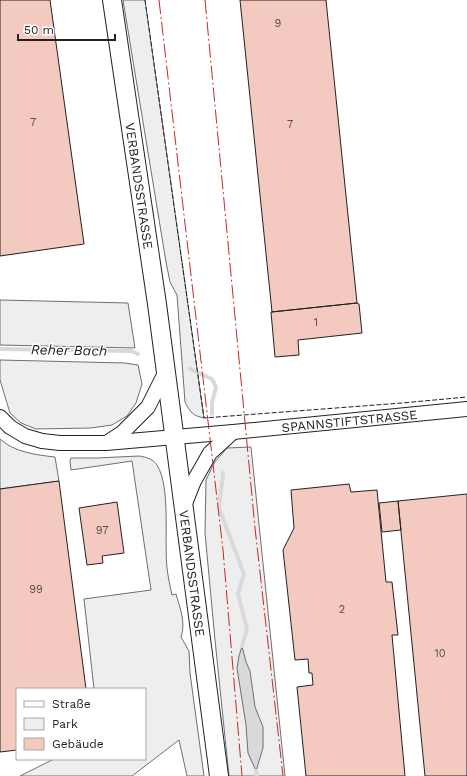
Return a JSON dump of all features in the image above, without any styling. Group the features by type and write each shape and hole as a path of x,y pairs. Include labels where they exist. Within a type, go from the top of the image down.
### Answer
{"main road":[{"name":"VERBANDSSTRASSE","path":"112,0 166,371 219,776"}],"street":[{"path":"0,417 10,427 25,436 42,441 60,443 106,443 122,433 148,406 166,371"},
{"name":"SPANNSTIFTSTRASSE","path":"106,443 467,409"},
{"path":"184,506 194,481 210,453 232,432"}],"green space":[{"path":"123,0 145,0 204,418 192,413 185,402 177,295 170,282 166,262"},
{"path":"0,300 128,303 135,348 0,345"},
{"path":"0,360 125,363 138,365 142,384 136,403 127,416 112,425 91,428 36,429 21,423 10,413 0,380"},
{"path":"0,439 19,450 33,454 55,457 59,481 0,489"},
{"path":"251,447 285,776 229,776 205,533 206,480 214,463 227,448"},
{"path":"144,457 153,461 157,465 161,475 166,500 167,571 172,595 176,594 182,616 183,626 181,637 189,651 190,673 204,776 187,776 179,740 132,776 20,776 52,760 146,760 146,688 94,688 84,599 151,590 132,461 71,470 71,458"}],"shaded area":[{"path":"242,646 250,671 255,707 263,727 263,748 256,771 248,753 246,725 237,668"}],"building":[{"path":"0,0 50,0 84,244 0,256"},
{"path":"240,0 326,0 357,303 272,312"},
{"path":"359,304 362,333 298,340 299,355 275,357 271,312"},
{"path":"59,481 86,688 16,688 16,750 0,752 0,489"},
{"path":"349,484 351,492 377,490 386,582 392,582 398,635 392,635 405,776 306,776 297,687 313,685 312,673 309,673 308,659 295,660 283,550 294,528 291,490"},
{"path":"467,494 467,776 425,776 398,501"},
{"path":"398,501 401,530 382,532 379,503"},
{"path":"117,502 124,553 102,556 103,563 87,565 79,508"}],"waterway":[{"name":"Reher Bach","path":"0,349 131,351 138,354"},
{"name":"Reher Bach","path":"190,369 212,379 216,387 212,403 212,414"},
{"name":"Reher Bach","path":"223,473 219,508 244,574 238,594 247,629 242,646"},
{"name":"Reher Bach","path":"256,771 257,776"}],"fence":[{"path":"145,0 204,418 467,397"}],"power":[{"path":"159,0 223,550 242,776"},
{"path":"205,0 255,528 283,776"}]}
